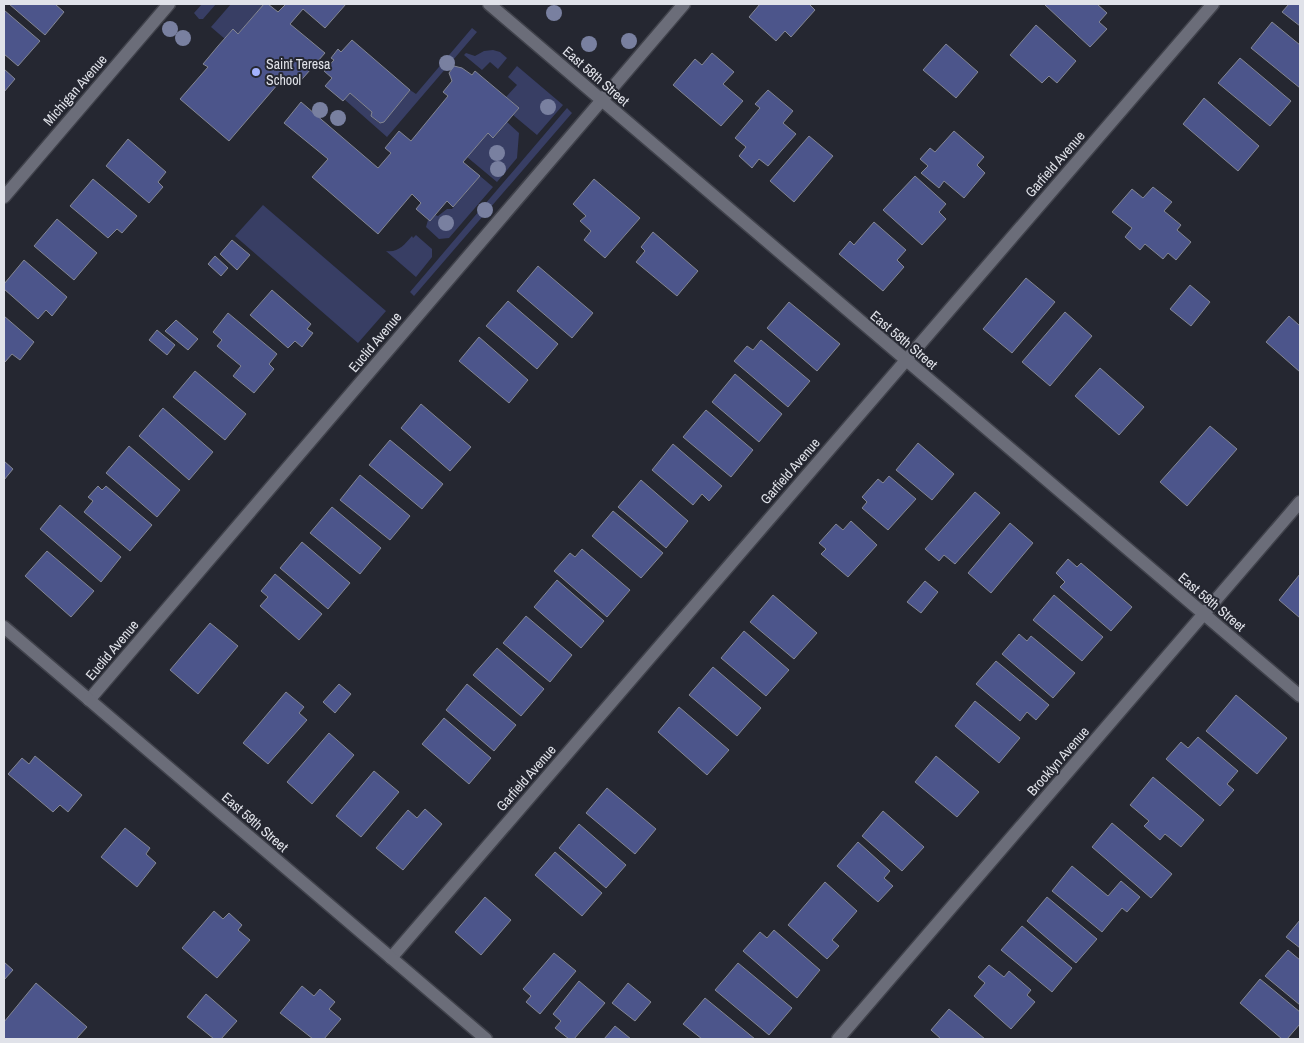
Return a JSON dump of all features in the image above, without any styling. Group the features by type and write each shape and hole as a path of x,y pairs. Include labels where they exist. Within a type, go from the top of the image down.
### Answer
{"street":[{"name":"Michigan Avenue","path":"4,197 169,4"},
{"name":"East 58th Street","path":"489,4 1300,696"},
{"name":"Euclid Avenue","path":"89,700 684,4"},
{"name":"Garfield Avenue","path":"390,958 1213,4"},
{"name":"Brooklyn Avenue","path":"838,1039 1300,502"},
{"name":"East 59th Street","path":"4,627 486,1039"}],"shaded area":[{"path":"202,4 216,4 203,19 199,19 194,13"},
{"path":"231,4 264,4 238,34 233,29 225,39 211,27"},
{"path":"472,28 477,32 387,137 344,99 350,93 372,112 371,116 379,123 384,122 410,90 416,94"},
{"path":"493,50 500,52 507,58 498,69 490,62 482,70 464,55 466,53 475,56 484,51"},
{"path":"517,66 563,105 537,135 513,115 519,108 506,97 517,85 508,77"},
{"path":"567,108 572,113 414,296 410,292"},
{"path":"507,122 519,133 517,158 497,182 467,157 488,133 494,138"},
{"path":"480,176 493,187 449,238 439,239 426,227 428,220 430,221 435,215 438,216 447,209 452,209"},
{"path":"263,205 386,311 358,343 235,236"},
{"path":"416,235 432,249 432,257 416,277 386,251 397,250 412,236 413,238"}],"building":[{"path":"9,4 55,4 64,12 45,35"},
{"name":"Saint Teresa School","path":"264,4 268,4 278,12 286,4 346,4 325,28 303,9 290,24 325,53 296,86 284,77 229,141 180,99 208,67 203,64 233,29 238,34"},
{"path":"760,4 809,4 815,10 791,37 785,31 776,41 749,17"},
{"path":"1046,4 1097,4 1107,13 1099,22 1107,29 1090,47"},
{"path":"1289,4 1300,4 1300,26 1282,12"},
{"path":"4,10 40,41 18,66 4,54"},
{"path":"1272,22 1300,45 1300,88 1251,48"},
{"path":"1036,25 1076,61 1057,83 1049,76 1042,83 1010,55"},
{"path":"352,40 410,90 384,122 380,123 371,116 372,112 350,93 343,101 325,86 332,78 324,71 334,60 331,58 338,49 341,52"},
{"path":"946,44 978,72 956,98 923,70"},
{"path":"712,53 734,72 723,84 743,101 721,126 673,85 695,59 702,65"},
{"path":"1240,58 1291,101 1270,126 1218,83"},
{"path":"454,66 462,68 472,75 475,71 519,108 493,138 488,133 463,162 480,176 453,207 447,201 430,221 416,209 421,203 412,194 378,234 312,177 328,159 284,123 301,102 378,168 391,153 385,148 399,131 411,141 448,96 443,92 452,81 449,73"},
{"path":"4,69 15,79 4,92"},
{"path":"768,90 793,111 783,123 796,134 768,166 759,159 752,168 739,156 746,147 735,138 760,108 755,104"},
{"path":"1204,98 1259,146 1238,171 1183,124"},
{"path":"954,131 984,157 977,165 985,173 964,198 944,181 939,188 921,173 928,166 920,159 930,148 935,152"},
{"path":"809,136 833,156 794,202 770,181"},
{"path":"128,139 166,172 158,182 163,187 149,203 106,166"},
{"path":"915,176 946,204 939,212 946,219 922,245 883,210"},
{"path":"93,179 137,216 122,233 117,229 108,238 70,206"},
{"path":"594,179 640,218 605,258 584,240 591,231 580,221 586,216 573,204"},
{"path":"1153,187 1172,202 1164,211 1181,225 1177,230 1191,242 1176,260 1168,253 1163,259 1145,244 1140,250 1125,237 1132,228 1112,212 1132,189 1143,198"},
{"path":"57,219 97,253 74,280 34,246"},
{"path":"874,222 906,250 897,260 904,267 883,291 839,254 850,241 854,245"},
{"path":"653,232 698,271 677,296 636,262 645,251 641,247"},
{"path":"232,240 250,255 237,270 220,254"},
{"path":"215,256 228,268 221,276 208,264"},
{"path":"24,260 67,297 52,316 46,310 38,319 4,289 4,284"},
{"path":"538,266 593,313 572,338 517,291"},
{"path":"1026,278 1055,302 1012,353 983,329"},
{"path":"1190,285 1210,302 1191,326 1170,309"},
{"path":"272,290 311,324 307,329 313,333 302,347 295,341 288,348 250,315"},
{"path":"508,301 558,344 537,369 486,326"},
{"path":"789,302 840,344 817,371 767,328"},
{"path":"1065,312 1092,336 1050,386 1022,362"},
{"path":"228,313 277,354 269,364 274,369 254,393 233,376 241,366 217,346 222,340 213,332"},
{"path":"4,316 34,342 20,360 12,354 4,361"},
{"path":"1289,316 1300,326 1300,372 1266,342"},
{"path":"176,320 198,339 188,350 165,331"},
{"path":"157,330 175,345 167,355 149,340"},
{"path":"479,337 528,380 509,403 459,361"},
{"path":"761,340 810,381 788,407 734,361 747,346 753,350"},
{"path":"1100,368 1144,407 1119,435 1075,396"},
{"path":"195,371 246,414 225,440 173,397"},
{"path":"735,374 782,414 759,442 712,402"},
{"path":"421,404 471,447 450,471 401,428"},
{"path":"163,408 213,452 189,480 139,436"},
{"path":"706,410 753,450 731,477 683,437"},
{"path":"1210,426 1237,449 1187,506 1160,482"},
{"path":"390,440 443,484 422,509 369,465"},
{"path":"918,443 954,474 932,500 896,470"},
{"path":"673,444 722,486 709,501 702,494 693,505 652,470"},
{"path":"129,446 180,490 157,517 106,473"},
{"path":"4,461 13,469 4,480"},
{"path":"360,475 410,516 390,540 340,500"},
{"path":"889,476 916,499 888,530 862,508 867,502 862,497 878,479 883,483"},
{"path":"641,480 688,521 666,548 618,507"},
{"path":"98,486 102,490 106,486 152,525 130,551 84,512 93,501 88,497"},
{"path":"975,492 1000,513 955,564 944,555 939,561 925,549"},
{"path":"60,505 121,557 101,582 40,529"},
{"path":"332,507 381,548 360,574 310,533"},
{"path":"613,511 663,553 641,578 592,536"},
{"path":"851,521 877,545 848,577 821,554 826,549 819,543 836,524 843,530"},
{"path":"1010,523 1033,543 991,593 968,573"},
{"path":"302,542 350,583 328,609 280,568"},
{"path":"582,549 630,590 607,617 554,571 570,553 575,557"},
{"path":"47,551 94,591 71,617 25,576"},
{"path":"1068,559 1077,567 1081,563 1132,607 1111,631 1060,587 1065,582 1056,573"},
{"path":"275,574 322,614 299,640 260,606 268,597 261,591"},
{"path":"1300,574 1300,618 1279,600"},
{"path":"557,580 604,621 581,648 534,607"},
{"path":"925,581 938,592 921,613 907,602"},
{"path":"773,595 817,633 794,659 750,622"},
{"path":"1054,595 1103,637 1082,661 1033,620"},
{"path":"526,616 572,655 550,682 503,643"},
{"path":"210,623 238,646 198,694 170,670"},
{"path":"744,631 789,670 766,696 721,658"},
{"path":"1019,634 1027,641 1031,636 1075,673 1053,698 1002,654"},
{"path":"497,648 544,689 521,716 473,675"},
{"path":"996,661 1049,705 1036,720 1027,712 1020,721 976,684"},
{"path":"713,667 761,708 737,736 689,695"},
{"path":"339,684 351,694 335,713 323,702"},
{"path":"467,684 516,725 494,751 446,710"},
{"path":"286,692 304,707 299,713 307,720 268,764 243,743"},
{"path":"1236,695 1287,738 1257,774 1206,731"},
{"path":"975,701 1020,738 999,763 955,726"},
{"path":"679,707 729,750 707,775 658,732"},
{"path":"444,718 491,758 469,784 422,744"},
{"path":"329,733 354,755 312,804 287,782"},
{"path":"1198,737 1238,771 1227,784 1234,790 1220,806 1166,759 1181,742 1188,748"},
{"path":"35,756 82,795 68,812 60,805 53,812 8,774 22,758 29,764"},
{"path":"936,756 979,792 957,817 915,782"},
{"path":"374,771 399,792 361,837 336,816"},
{"path":"1153,777 1204,820 1181,847 1165,834 1160,840 1144,826 1149,821 1130,805"},
{"path":"607,788 656,829 635,854 586,813"},
{"path":"425,809 442,824 403,870 376,848 408,810 417,818"},
{"path":"883,811 924,847 902,871 862,836"},
{"path":"1112,823 1172,874 1151,898 1092,847"},
{"path":"579,824 626,865 606,888 559,848"},
{"path":"125,828 150,848 146,854 156,863 137,887 101,857"},
{"path":"858,842 890,871 884,878 893,886 878,902 837,866"},
{"path":"555,852 602,893 582,916 535,875"},
{"path":"1072,866 1108,896 1121,881 1140,897 1127,912 1122,908 1102,932 1052,891"},
{"path":"825,882 857,911 832,940 839,946 827,959 788,925"},
{"path":"485,897 511,920 481,955 455,932"},
{"path":"1047,897 1097,939 1076,963 1027,921"},
{"path":"214,911 223,919 229,913 242,925 238,930 250,940 217,978 182,948"},
{"path":"1300,920 1300,948 1286,937"},
{"path":"1022,926 1072,968 1052,992 1001,950"},
{"path":"774,930 820,970 797,998 743,951 760,932 767,938"},
{"path":"1288,950 1300,960 1300,1005 1265,976"},
{"path":"554,953 576,971 540,1014 526,1002 531,996 523,989"},
{"path":"4,962 13,970 4,980"},
{"path":"738,963 792,1008 769,1035 715,990"},
{"path":"989,965 1004,977 1009,971 1031,990 1027,995 1035,1002 1011,1029 974,996 985,983 978,977"},
{"path":"1260,979 1300,1012 1300,1024 1287,1039 1282,1039 1240,1003"},
{"path":"579,981 605,1003 574,1039 569,1039 555,1028 561,1021 553,1014"},
{"path":"36,983 87,1027 76,1039 4,1039 4,1022"},
{"path":"628,983 651,1002 635,1021 612,1003"},
{"path":"302,986 314,996 320,989 335,1002 329,1009 341,1019 324,1039 313,1039 280,1013"},
{"path":"206,994 237,1021 221,1039 214,1039 187,1017"},
{"path":"705,998 755,1039 702,1039 683,1024"},
{"path":"949,1009 985,1039 941,1039 931,1030"},
{"path":"615,1026 631,1039 604,1039"}],"place":[{"name":"Saint Teresa School","path":"256,72"}]}
